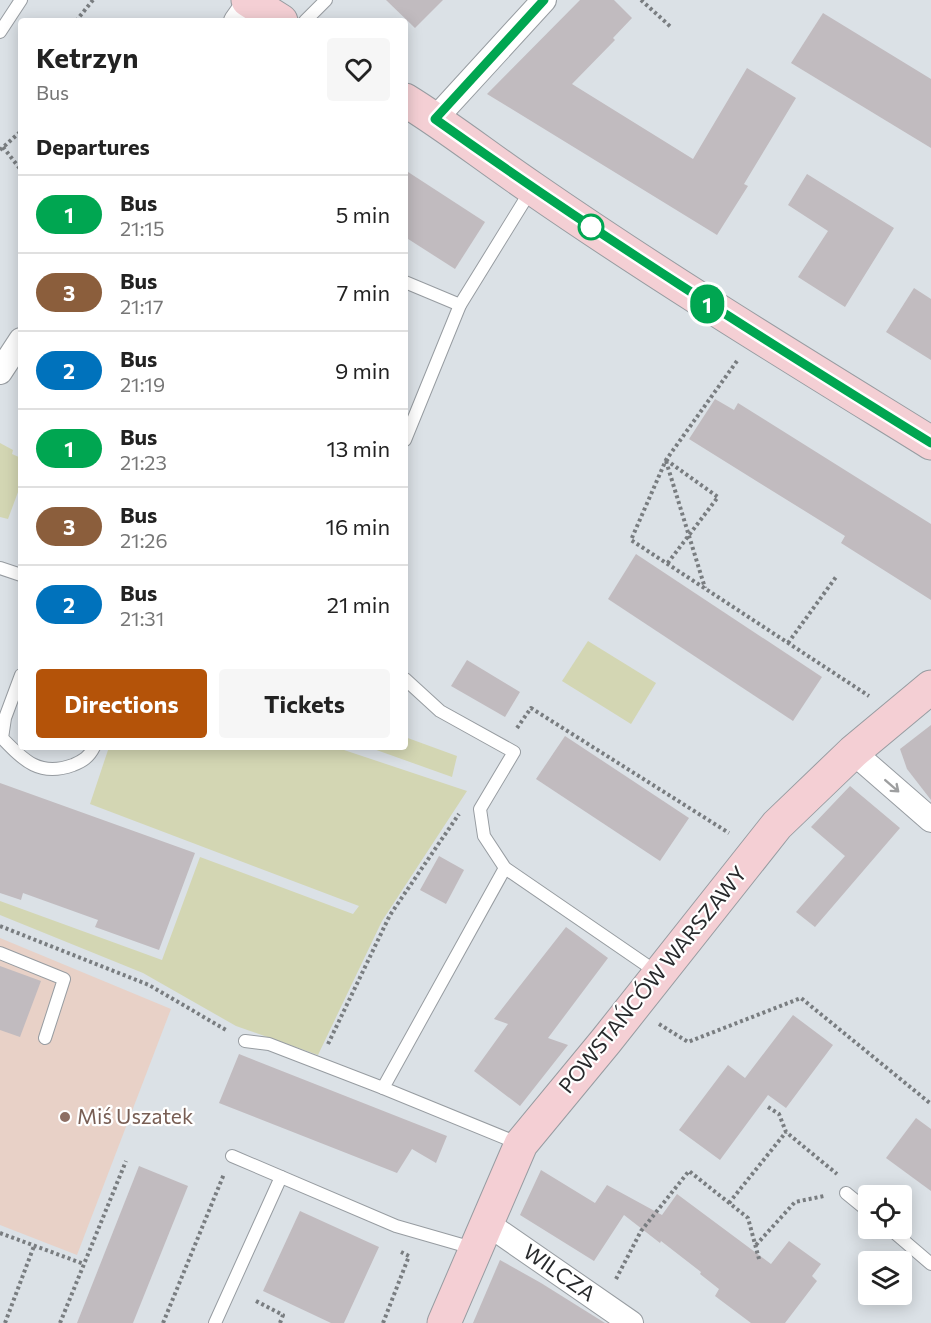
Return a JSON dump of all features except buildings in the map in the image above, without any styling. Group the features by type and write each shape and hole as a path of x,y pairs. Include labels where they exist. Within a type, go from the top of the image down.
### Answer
{"street":[{"path":"435,119 544,0"},
{"path":"245,7 273,18"},
{"path":"408,102 532,188 748,330 931,444"},
{"path":"0,372 18,345"},
{"name":"POWSTAŃCÓW WARSZAWY","path":"444,1323 521,1144 777,825 853,752 931,687"},
{"path":"853,752 931,820"},
{"name":"WILCZA","path":"482,1236 603,1304 631,1323"}],"lane":[{"path":"0,32 21,0"},
{"path":"308,18 326,0"},
{"path":"408,433 460,304 532,188"},
{"path":"408,283 460,304"},
{"path":"0,568 18,574"},
{"path":"408,682 440,711 514,752 480,808 484,836 505,868 659,974"},
{"path":"18,683 5,718 2,738 16,753 36,767 58,770 84,761 92,750"},
{"path":"383,1088 505,868"},
{"path":"0,953 64,979 45,1038"},
{"path":"245,1041 269,1044 320,1063 521,1144"},
{"path":"232,1156 396,1226 482,1236"},
{"path":"215,1323 281,1177"},
{"path":"846,1193 858,1203"},
{"path":"902,1239 931,1264"}],"path":[{"path":"78,18 93,0"},
{"path":"641,0 672,28"},
{"path":"18,133 2,149 18,167"},
{"path":"737,360 666,460 631,540 874,700"},
{"path":"666,460 718,497 667,564"},
{"path":"666,460 705,588"},
{"path":"788,643 836,578"},
{"path":"504,747 531,708 738,838"},
{"path":"320,1063 390,915 461,810"},
{"path":"0,926 149,985 245,1041"},
{"path":"654,1020 688,1042 801,998 931,1104"},
{"path":"756,1245 795,1202 846,1193 839,1177 786,1132 779,1113 768,1107"},
{"path":"729,1203 786,1132"},
{"path":"163,1323 232,1156"},
{"path":"60,1323 126,1161"},
{"path":"603,1304 641,1231 689,1171 748,1218 759,1259"},
{"path":"0,1233 84,1264"},
{"path":"5,1323 34,1246"},
{"path":"383,1323 409,1256 398,1251"},
{"path":"256,1301 283,1315 280,1323"}],"shaded area":[{"name":"Miś Uszatek","path":"0,938 171,1009 77,1255 0,1225"}],"green space":[{"path":"0,443 13,450 12,454 18,457 18,492 8,519 0,517"},
{"path":"588,641 656,683 631,724 562,681"},
{"path":"408,738 457,756 452,777 376,750 408,750"},
{"path":"108,750 344,750 467,791 382,921 318,1055 236,1026 143,973 0,915 0,901 162,960 200,857 353,914 359,906 90,804"}],"bus line":[{"name":"1","path":"544,0 435,119 532,188 693,294 931,443"}],"place":[{"name":"Miś Uszatek","path":"65,1117"}]}
